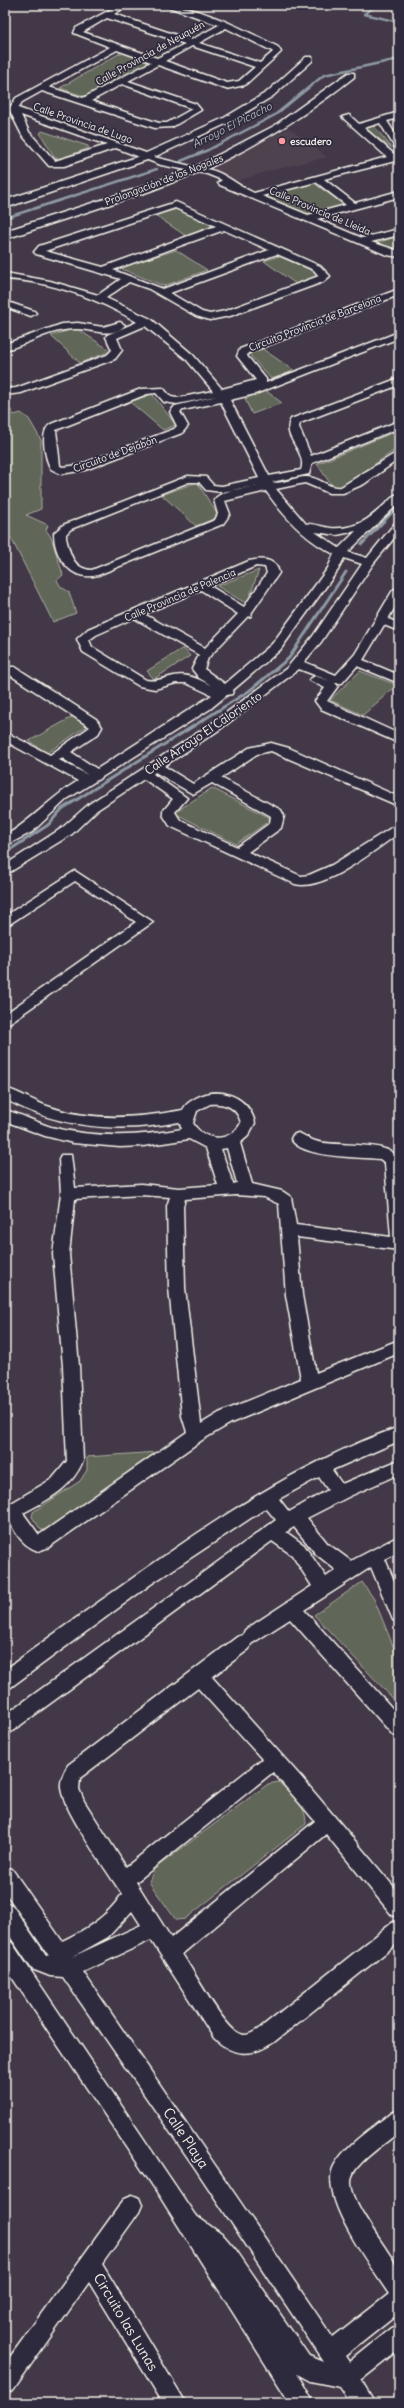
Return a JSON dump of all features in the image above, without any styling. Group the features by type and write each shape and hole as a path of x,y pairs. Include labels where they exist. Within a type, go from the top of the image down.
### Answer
{"main road":[{"path":"5,204 145,159"},
{"name":"Prolongación de los Nogales","path":"5,235 119,198 195,170"}],"street":[{"path":"125,5 79,30 78,33 230,86 242,83 275,54 276,50 225,25 167,5"},
{"path":"107,15 193,42 260,66"},
{"name":"Calle Provincia de Neuquén","path":"85,101 123,82 225,25"},
{"path":"111,147 62,164 52,164 25,133 13,111 19,100 116,47"},
{"path":"145,159 227,120 270,94 309,59"},
{"name":"Prolongación de los Nogales","path":"195,170 236,152 280,127 319,102 351,75"},
{"path":"43,88 158,126 169,125 197,110 193,106 123,82"},
{"name":"Calle Provincia de Lugo","path":"13,111 145,159"},
{"path":"358,127 399,115"},
{"path":"346,117 397,158"},
{"path":"382,120 399,147"},
{"path":"255,195 397,158"},
{"name":"Calle Provincia de Lleida","path":"145,159 195,170 362,241 399,254"},
{"path":"318,179 354,206"},
{"path":"309,218 399,194"},
{"path":"172,205 185,207 226,226 321,270 325,276 315,282 215,317 200,314 164,292 128,278 43,255 39,251 172,205"},
{"path":"103,270 226,226"},
{"path":"362,241 399,232"},
{"path":"164,292 278,250"},
{"path":"7,274 100,298 110,302 143,319 182,349 222,396 238,422 267,484 283,507 301,525 321,541 340,553 369,562"},
{"path":"100,298 128,278"},
{"path":"110,302 138,282"},
{"name":"Circuito Provincia de Barcelona","path":"266,383 244,359 242,353 244,351 399,292"},
{"path":"5,304 31,312"},
{"path":"5,347 65,326 77,326 95,331 103,331 143,319"},
{"path":"5,392 17,391 111,357 117,350 111,337 143,319"},
{"path":"222,396 266,383 399,335"},
{"path":"399,381 295,421 293,429 308,461 306,470 301,474 267,484 221,498 219,502 224,514 219,522 94,573 81,574 72,569 60,538 60,533 67,527 188,478 202,479 210,488 222,489 267,484 310,480 339,491 351,487 399,454"},
{"name":"Circuito de Dejabón","path":"151,390 159,390 168,400 172,401 222,396 179,408 175,412 182,426 178,431 80,468 61,471 55,467 49,433 50,428 151,390"},
{"path":"308,461 399,424"},
{"name":"Calle Arroyo El Caloriento","path":"5,842 27,829 63,796 224,693 276,647 334,568 340,553 399,497"},
{"path":"301,525 328,532 344,532 372,522"},
{"name":"Calle Arroyo El Caloriento","path":"5,871 67,831 93,807 215,727 295,668 369,562 399,526"},
{"path":"321,541 328,561 323,584"},
{"name":"Calle Provincia de Palencia","path":"253,563 267,563 271,566 273,573 247,614 206,654 199,665 200,672 224,693 188,679 176,679 155,685 143,683 84,646 83,639 86,635 203,586 253,563"},
{"path":"203,586 247,614"},
{"path":"399,590 356,661 335,683 321,701 325,706 399,739"},
{"path":"136,614 206,654"},
{"path":"381,620 399,627"},
{"path":"356,661 399,679"},
{"path":"295,668 335,683"},
{"path":"12,670 92,722 96,727 94,730 51,760"},
{"path":"5,736 51,760 92,778"},
{"path":"399,802 285,751 271,747 253,751 181,798 169,810 169,815 175,823 292,879 307,881 323,876 399,827"},
{"path":"62,752 92,778"},
{"path":"148,770 193,790"},
{"path":"148,770 181,798"},
{"path":"212,778 276,813 278,816 276,825 237,852"},
{"path":"5,922 75,874 146,922 5,1021"},
{"path":"5,1093 41,1110 104,1124 126,1124 187,1115"},
{"path":"222,1098 236,1103 245,1112 248,1122 243,1133 232,1141 212,1144 202,1142 191,1133 186,1123 187,1115 191,1108 207,1099 222,1098"},
{"path":"5,1115 29,1127 74,1139 107,1142 144,1141 191,1133"},
{"path":"298,1140 313,1147 383,1154 392,1160 393,1189 399,1239"},
{"path":"232,1141 246,1188"},
{"path":"212,1144 228,1191"},
{"path":"66,1159 68,1194 61,1254 71,1366 75,1461 72,1472 61,1481 14,1510 17,1520 32,1540 38,1544 196,1435 226,1418 399,1346"},
{"path":"68,1194 164,1190 179,1194 228,1191 246,1188 270,1191 279,1194 286,1201 294,1295 310,1382"},
{"path":"179,1194 176,1206 177,1288 190,1416 196,1435"},
{"path":"288,1230 399,1244"},
{"path":"5,1681 200,1540 268,1497 321,1467 354,1451 399,1434"},
{"path":"321,1467 339,1493"},
{"path":"5,1726 195,1587 292,1520 339,1493 399,1467"},
{"path":"268,1497 322,1549 350,1570"},
{"path":"274,1532 298,1550 323,1587"},
{"path":"399,1543 323,1587 247,1639 85,1761 74,1771 69,1780 68,1788 77,1807 153,1930 224,2033 232,2040 249,2044 267,2036 399,1930"},
{"path":"375,1556 399,1614"},
{"path":"291,1608 399,1729"},
{"path":"199,1676 274,1760 399,1908"},
{"path":"5,1912 39,1962 48,1966 65,1960 119,1915 127,1888 274,1760"},
{"path":"169,1952 327,1822"},
{"name":"Calle Playa","path":"5,1876 65,1960 364,2403"},
{"path":"65,1960 87,1962 124,1942 153,1930"},
{"path":"5,1950 187,2221 303,2403"},
{"path":"399,2119 348,2165 341,2174 340,2184 347,2206 399,2290"},
{"path":"90,2264 132,2205"},
{"path":"187,2221 206,2233 229,2257 301,2364 310,2370 347,2377 399,2336"},
{"name":"Circuito las Lunas","path":"5,2382 90,2264 175,2403"},
{"path":"331,2353 399,2300"}],"shaded area":[{"path":"289,128 327,157 272,170 237,181 211,168"}],"green space":[{"path":"122,52 151,63 89,98 60,88"},
{"path":"374,126 392,148 367,131 366,128"},
{"path":"42,131 88,146 89,148 62,158 55,158 40,133"},
{"path":"314,183 343,204 340,207 311,214 291,209 271,199 271,194"},
{"path":"177,209 213,226 186,236 155,215"},
{"path":"399,236 399,251 379,245 379,242"},
{"path":"176,250 207,270 164,286 119,268"},
{"path":"279,256 318,273 318,277 296,284 264,261"},
{"path":"76,328 111,351 80,363 51,336"},
{"path":"261,348 295,371 271,379 249,354"},
{"path":"265,390 282,403 252,414 245,399"},
{"path":"152,394 176,425 163,430 130,402"},
{"path":"5,401 14,415 21,413 29,419 41,440 41,509 26,515 48,525 46,530 51,537 63,575 57,580 61,587 69,592 76,613 53,622 5,526"},
{"path":"399,430 399,447 342,487 332,486 317,464"},
{"path":"197,482 219,517 196,526 162,495"},
{"path":"259,570 247,604 217,586"},
{"path":"183,648 190,656 154,679 147,671"},
{"path":"360,671 397,685 363,715 330,700"},
{"path":"74,716 88,725 47,753 29,741"},
{"path":"212,788 272,819 236,844 174,813"},
{"path":"157,1452 47,1530 41,1530 32,1517 33,1512 80,1481 87,1470 87,1457"},
{"path":"362,1582 374,1599 399,1660 399,1705 314,1615"},
{"path":"278,1782 293,1795 301,1805 304,1811 306,1824 185,1919 176,1920 149,1882 154,1869 268,1784"}],"waterway":[{"name":"Arroyo El Picacho","path":"377,5 364,14 399,22"},
{"name":"Arroyo El Picacho","path":"181,161 208,150 275,115 324,75 399,59"},
{"name":"Arroyo El Picacho","path":"5,218 157,169"},
{"path":"362,544 399,505"},
{"path":"5,853 48,825 62,809 249,691 289,658 346,572"}],"place":[{"name":"escudero","path":"282,141"}]}
